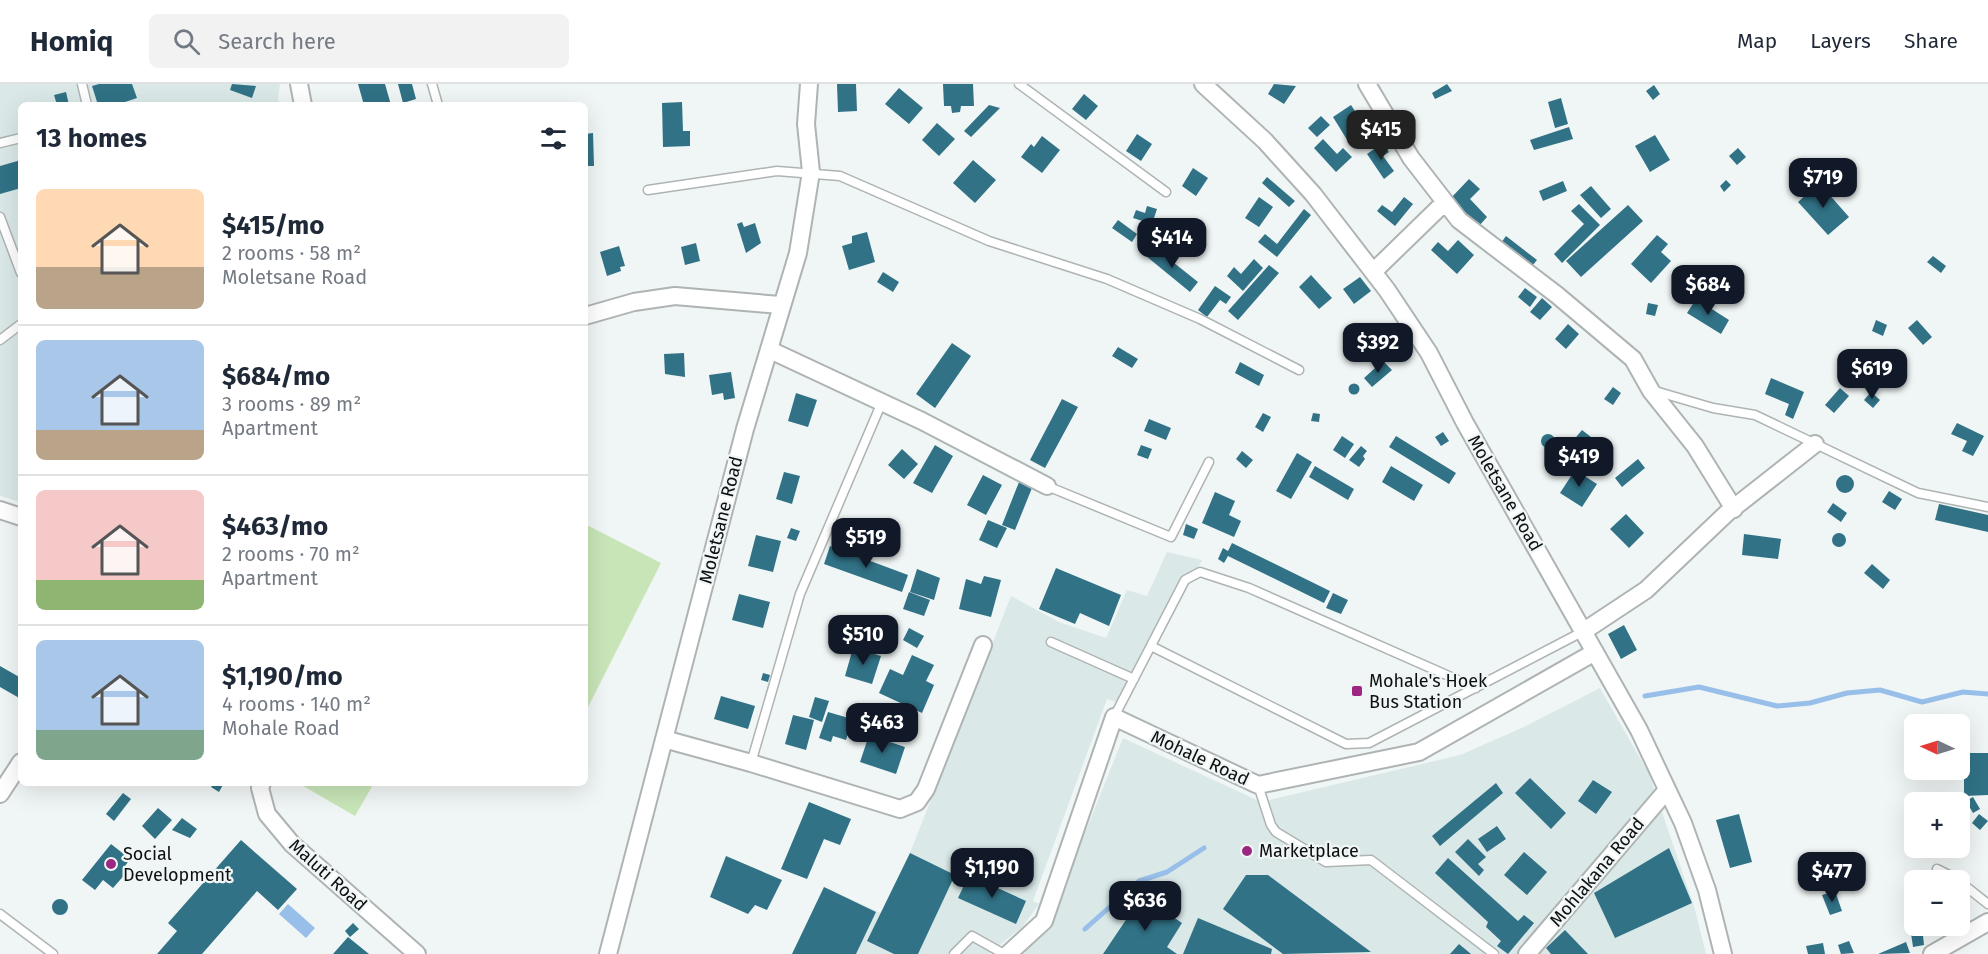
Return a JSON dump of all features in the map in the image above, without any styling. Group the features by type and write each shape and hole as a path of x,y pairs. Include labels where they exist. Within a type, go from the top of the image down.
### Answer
{"street":[{"path":"299,84 302,102"},
{"name":"Moletsane Road","path":"608,954 745,429 770,350 780,305 798,253 811,172 806,124 809,84"},
{"name":"Moletsane Road","path":"1203,84 1265,141 1289,168 1373,272 1429,353 1465,423 1639,730 1683,824 1707,890 1723,954"},
{"path":"1367,84 1411,158 1444,203 1487,243 1557,295 1633,359 1651,390 1695,446 1734,509"},
{"path":"1373,272 1444,203"},
{"path":"588,315 634,302 675,296 780,305"},
{"path":"770,350 882,402 1047,486"},
{"path":"1584,631 1646,590 1734,509 1815,444"},
{"path":"0,510 18,516"},
{"path":"664,739 751,763 900,810 917,802 926,789 983,645"},
{"name":"Mohale Road","path":"1114,717 1258,785 1419,752 1595,652"},
{"path":"1006,954 1044,921 1114,717"},
{"path":"0,794 18,767"},
{"name":"Maluti Road","path":"262,786 267,814 286,838 417,954"},
{"name":"Mohlakana Road","path":"1527,954 1667,790"},
{"path":"1932,954 1988,922"}],"lane":[{"path":"82,84 86,102"},
{"path":"432,84 437,102"},
{"path":"1019,84 1166,192"},
{"path":"0,143 18,139"},
{"path":"648,190 777,171 840,176 989,241 1107,279 1200,319 1299,370"},
{"path":"0,217 18,265"},
{"path":"0,340 18,326"},
{"path":"1651,390 1713,408 1755,415 1918,493 1988,507"},
{"path":"751,763 800,594 882,402"},
{"path":"1047,486 1171,537 1209,462"},
{"path":"1114,717 1185,580 1200,572 1249,588 1476,688"},
{"path":"1151,646 1346,744 1369,743 1584,631"},
{"path":"1051,642 1134,679"},
{"path":"1258,785 1270,825 1276,832 1326,862 1371,860 1494,954"},
{"path":"1970,889 1988,904"},
{"path":"0,914 53,954"},
{"path":"954,954 972,936 1006,954"}],"shaded area":[{"path":"0,84 280,84 280,102 18,102 18,501 0,496"},
{"path":"1167,552 1202,560 1125,705 1107,699 1033,901 1039,904 1023,926 989,954 792,954 824,887 881,913 912,848 1011,596 1059,622 1106,638 1127,590 1147,596"},
{"path":"1600,688 1649,774 1694,906 1706,954 1024,954 1050,920 1123,738 1261,802 1460,755 1524,727"}],"green space":[{"path":"588,526 661,563 588,707"},
{"path":"303,786 372,786 355,816"}],"water":[{"path":"288,904 315,928 306,938 279,914"}],"building":[{"path":"132,84 137,98 125,102 97,102 92,86"},
{"path":"232,84 256,86 252,98 230,90"},
{"path":"358,84 385,84 390,102 363,102"},
{"path":"398,84 412,84 416,99 403,102"},
{"path":"837,84 856,84 857,111 838,112"},
{"path":"943,84 973,84 974,106 961,106 960,112 952,113 951,106 944,106"},
{"path":"1274,84 1296,86 1284,104 1268,94"},
{"path":"1447,84 1452,91 1435,99 1432,93"},
{"path":"1654,85 1660,94 1653,100 1646,91"},
{"path":"899,88 923,108 909,124 885,104"},
{"path":"66,92 68,102 56,102 54,95"},
{"path":"1084,94 1098,106 1086,120 1072,109"},
{"path":"1561,98 1568,124 1555,128 1548,102"},
{"path":"682,102 683,131 690,131 690,146 663,147 662,103"},
{"path":"989,105 1000,108 971,137 964,131"},
{"path":"1351,105 1368,131 1349,143 1333,117"},
{"path":"1321,116 1330,125 1317,137 1308,128"},
{"path":"937,123 955,139 939,156 922,140"},
{"path":"1569,127 1573,139 1534,150 1530,140"},
{"path":"593,133 594,166 588,166 588,134"},
{"path":"1137,134 1152,144 1141,161 1126,151"},
{"path":"1655,135 1670,160 1650,172 1635,146"},
{"path":"1042,136 1060,150 1042,173 1021,157 1031,144 1034,147"},
{"path":"1323,139 1337,154 1343,148 1352,157 1336,172 1314,148"},
{"path":"1383,143 1389,152 1383,156 1394,171 1384,179 1367,154"},
{"path":"1738,148 1746,157 1737,165 1729,156"},
{"path":"973,160 996,180 975,203 953,183"},
{"path":"18,161 18,189 0,194 0,166"},
{"path":"1193,168 1208,178 1196,196 1182,186"},
{"path":"1267,177 1295,201 1289,207 1262,183"},
{"path":"1469,179 1480,189 1470,199 1487,217 1479,226 1451,198"},
{"path":"1726,180 1731,185 1724,192 1720,186"},
{"path":"1563,181 1567,191 1543,201 1539,191"},
{"path":"1819,183 1849,217 1828,235 1798,202"},
{"path":"1591,186 1611,209 1601,218 1580,195"},
{"path":"1259,197 1273,207 1259,227 1245,218"},
{"path":"1404,197 1413,204 1395,226 1377,211 1382,205 1392,212"},
{"path":"1579,204 1600,225 1562,263 1554,254 1584,224 1571,211"},
{"path":"1628,205 1643,221 1581,277 1566,261"},
{"path":"1147,206 1157,209 1152,224 1133,218 1136,210 1145,213"},
{"path":"1304,209 1311,215 1277,257 1258,242 1265,234 1277,244"},
{"path":"1118,220 1137,234 1132,242 1112,228"},
{"path":"742,222 744,227 755,223 761,243 746,253 737,224"},
{"path":"867,232 875,262 849,270 842,246 852,243 852,236"},
{"path":"1657,235 1668,244 1661,252 1671,261 1651,283 1631,264"},
{"path":"1506,236 1537,260 1528,271 1498,247"},
{"path":"1458,240 1474,255 1457,274 1431,250 1438,242 1448,251"},
{"path":"696,243 700,261 685,265 681,247"},
{"path":"619,246 625,266 620,267 621,271 607,276 600,252"},
{"path":"1154,247 1198,282 1190,292 1146,256"},
{"path":"1933,256 1946,266 1941,273 1927,262"},
{"path":"1254,259 1263,268 1243,291 1227,276 1234,267 1241,274"},
{"path":"1269,265 1279,273 1238,320 1228,311"},
{"path":"883,272 899,282 893,292 877,282"},
{"path":"1311,275 1332,298 1319,309 1299,287"},
{"path":"1360,277 1371,291 1354,304 1343,289"},
{"path":"1215,286 1231,297 1226,304 1220,300 1207,317 1198,310"},
{"path":"1525,288 1537,297 1530,307 1518,297"},
{"path":"1542,298 1552,307 1540,320 1530,312"},
{"path":"1696,299 1729,320 1721,334 1687,313"},
{"path":"1648,303 1658,305 1655,316 1646,314"},
{"path":"1876,320 1887,325 1883,336 1872,331"},
{"path":"1917,320 1932,337 1923,345 1908,328"},
{"path":"1568,324 1579,334 1566,349 1555,339"},
{"path":"952,343 971,356 935,408 916,394"},
{"path":"1118,347 1138,359 1132,368 1112,356"},
{"path":"684,353 685,377 665,374 664,354"},
{"path":"1383,361 1392,370 1372,387 1364,378"},
{"path":"1240,362 1264,375 1259,386 1235,373"},
{"path":"731,372 735,398 724,400 723,393 712,395 709,375"},
{"path":"1771,378 1804,392 1793,419 1785,415 1789,404 1765,394"},
{"path":"1354,383 1360,389 1354,395 1348,389"},
{"path":"1613,387 1621,393 1613,405 1604,399"},
{"path":"1840,388 1849,396 1834,413 1825,405"},
{"path":"1871,392 1880,400 1873,408 1864,400"},
{"path":"796,393 817,400 808,427 788,421"},
{"path":"1062,399 1078,407 1045,468 1030,460"},
{"path":"1263,413 1271,417 1263,432 1255,427"},
{"path":"1313,413 1320,414 1319,422 1311,421"},
{"path":"1149,419 1171,428 1166,440 1144,431"},
{"path":"1957,423 1984,436 1973,456 1962,451 1967,441 1951,434"},
{"path":"1582,430 1591,437 1581,449 1572,442"},
{"path":"1443,432 1449,441 1441,446 1435,437"},
{"path":"1545,434 1551,434 1555,441 1551,448 1545,448 1541,444 1541,438"},
{"path":"1342,436 1354,444 1345,458 1333,450"},
{"path":"1396,436 1456,473 1449,484 1389,447"},
{"path":"935,445 953,456 932,493 913,483"},
{"path":"1141,445 1152,449 1148,459 1137,455"},
{"path":"1361,446 1367,451 1359,467 1349,460"},
{"path":"902,449 918,464 904,479 888,465"},
{"path":"1242,451 1253,460 1246,468 1236,459"},
{"path":"1297,453 1312,462 1291,499 1276,491"},
{"path":"1562,453 1571,462 1564,469 1555,460"},
{"path":"1638,459 1645,468 1622,487 1615,478"},
{"path":"1315,466 1354,489 1348,500 1309,477"},
{"path":"1391,466 1423,485 1414,501 1382,482"},
{"path":"1575,470 1597,484 1582,507 1560,493"},
{"path":"784,472 800,476 792,504 776,499"},
{"path":"983,475 1002,485 986,515 967,505"},
{"path":"1845,475 1851,478 1854,484 1851,490 1845,493 1839,490 1836,484 1839,478"},
{"path":"1021,477 1034,483 1015,530 1002,525"},
{"path":"1889,491 1902,499 1895,510 1882,502"},
{"path":"1215,492 1235,501 1229,515 1241,521 1234,537 1202,523"},
{"path":"1833,503 1847,513 1841,522 1827,512"},
{"path":"1939,504 1988,515 1988,532 1935,520"},
{"path":"1626,514 1644,533 1629,548 1610,529"},
{"path":"988,520 1007,528 997,548 979,540"},
{"path":"1186,524 1198,529 1194,539 1183,535"},
{"path":"791,528 800,531 796,541 787,538"},
{"path":"1839,533 1844,535 1846,540 1844,545 1839,547 1834,545 1832,540 1834,535"},
{"path":"1744,534 1781,539 1778,559 1742,555"},
{"path":"756,535 781,541 773,572 748,566"},
{"path":"1232,543 1330,591 1324,603 1228,556 1224,563 1218,559 1223,548 1228,551"},
{"path":"830,546 908,575 902,592 824,564"},
{"path":"1872,564 1890,580 1883,589 1864,573"},
{"path":"1056,568 1121,595 1109,626 1080,613 1075,624 1039,609"},
{"path":"917,569 940,578 934,600 910,592"},
{"path":"984,576 1001,580 991,617 959,609 966,579 981,584"},
{"path":"909,592 930,600 924,616 903,609"},
{"path":"1333,593 1348,600 1341,614 1326,608"},
{"path":"739,594 770,602 763,628 732,620"},
{"path":"1624,625 1637,650 1621,659 1608,634"},
{"path":"909,628 924,636 917,648 903,640"},
{"path":"853,648 881,656 872,684 845,676"},
{"path":"912,655 934,665 926,681 934,685 922,713 879,693 890,669 903,675"},
{"path":"0,666 18,676 18,697 0,687"},
{"path":"763,673 770,675 768,682 761,680"},
{"path":"721,696 755,706 748,729 714,719"},
{"path":"815,697 829,701 822,722 809,717"},
{"path":"828,712 852,719 846,740 833,736 831,742 819,738"},
{"path":"793,715 814,720 806,750 785,744"},
{"path":"869,735 905,747 896,774 860,762"},
{"path":"1970,753 1988,753 1988,795 1970,796 1970,792 1964,792 1964,780 1970,780"},
{"path":"1530,778 1566,813 1551,829 1515,793"},
{"path":"1593,780 1612,792 1596,814 1578,801"},
{"path":"1496,783 1503,793 1440,846 1432,836"},
{"path":"212,786 222,786 219,792"},
{"path":"123,793 131,799 114,821 106,814"},
{"path":"1973,797 1980,809 1973,813 1970,808 1970,799"},
{"path":"809,802 851,819 840,845 824,839 807,879 781,869"},
{"path":"158,808 172,820 155,839 142,826"},
{"path":"1739,814 1752,862 1730,868 1716,820"},
{"path":"1979,814 1988,821 1980,830 1972,823"},
{"path":"182,818 197,829 190,838 172,830"},
{"path":"1497,826 1506,839 1487,852 1478,839"},
{"path":"1468,839 1486,857 1478,864 1484,870 1479,876 1455,852"},
{"path":"241,840 297,889 278,910 257,891 202,954 157,954 177,931 168,923"},
{"name":"Social Development","path":"111,844 130,859 123,869 127,872 113,888 103,880 95,890 82,880"},
{"path":"1669,848 1692,903 1615,938 1594,893"},
{"path":"1524,852 1547,872 1527,895 1504,875"},
{"path":"910,853 955,875 918,954 894,954 867,941"},
{"path":"726,856 782,880 767,910 755,905 748,914 710,897"},
{"path":"1448,858 1518,921 1524,915 1534,923 1508,954 1497,946 1501,941 1486,927 1488,922 1435,873"},
{"path":"969,875 1026,901 1016,924 958,898"},
{"path":"1246,875 1268,875 1371,952 1283,954 1223,909"},
{"path":"824,887 876,912 856,954 792,954"},
{"path":"1835,891 1842,911 1830,915 1822,895"},
{"path":"1142,896 1182,923 1167,947 1177,954 1103,954"},
{"path":"57,899 63,899 68,907 66,913 57,915 52,910 52,904"},
{"path":"1198,918 1272,949 1271,954 1183,954"},
{"path":"353,923 359,929 350,937 345,931"},
{"path":"1565,930 1588,954 1551,954 1546,948"},
{"path":"1911,936 1923,936 1924,945 1913,947"},
{"path":"348,937 369,954 333,954"},
{"path":"1849,941 1854,953 1841,954 1838,945"},
{"path":"1906,942 1910,953 1878,954"},
{"path":"1823,943 1825,954 1808,954 1806,946"},
{"path":"1459,944 1471,954 1450,954"}],"waterway":[{"path":"1645,696 1699,687 1777,706 1810,703 1847,693 1880,690 1922,702 1963,692 1988,694"},
{"path":"1085,929 1139,881 1167,872 1204,848"}],"place":[{"name":"Mohale's Hoek Bus Station","path":"1357,691"},
{"name":"Marketplace","path":"1247,851"},
{"name":"Social Development","path":"111,864"}]}
